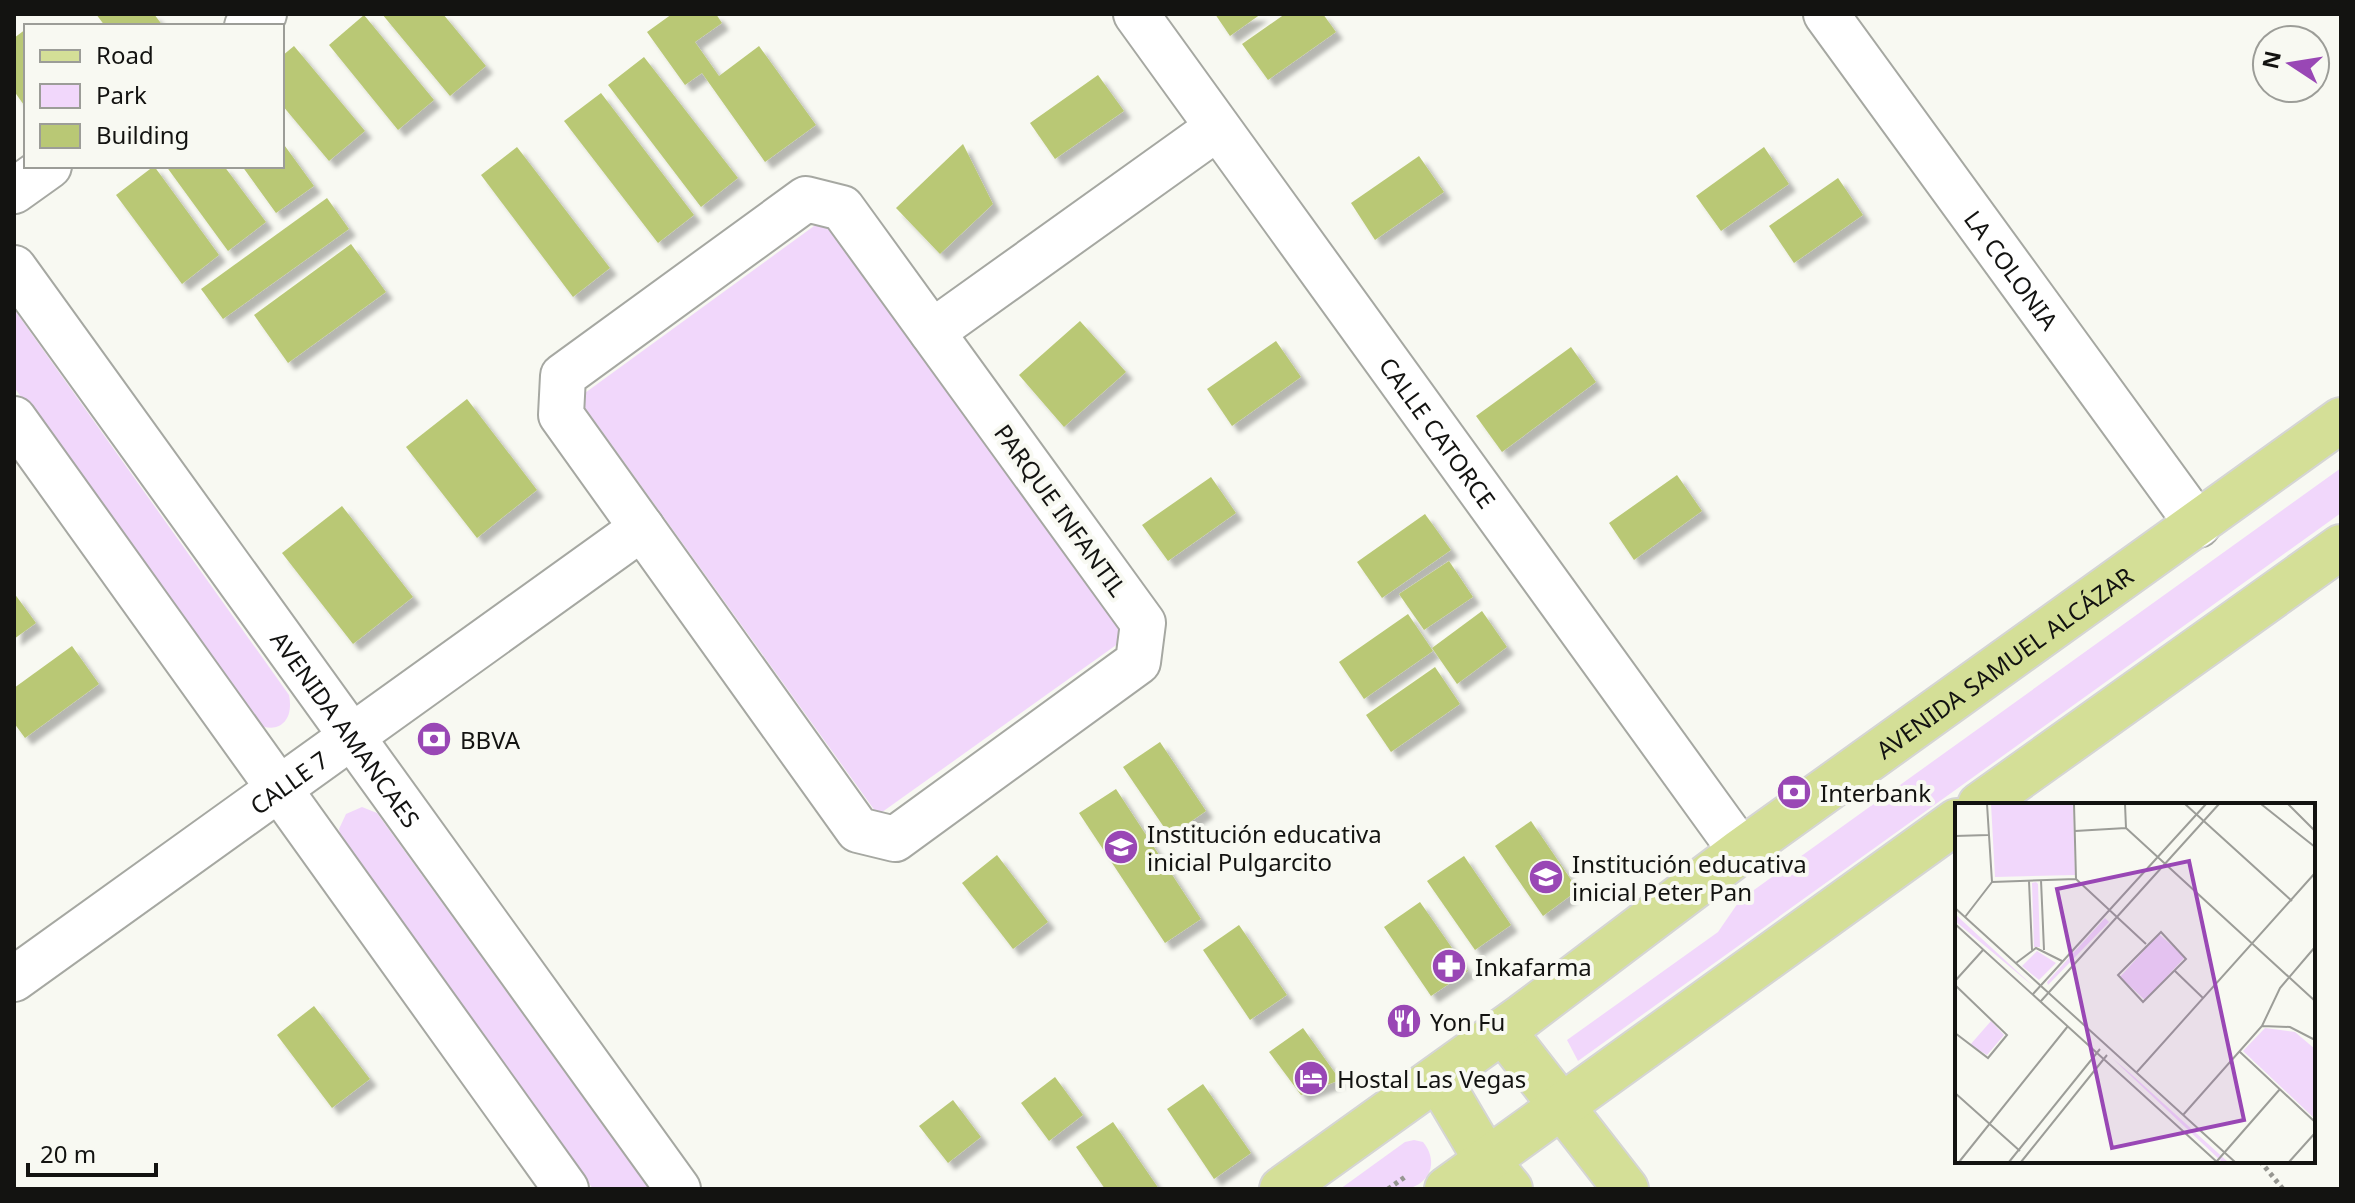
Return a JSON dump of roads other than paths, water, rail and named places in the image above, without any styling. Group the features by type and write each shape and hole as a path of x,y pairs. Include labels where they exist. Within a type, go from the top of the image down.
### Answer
{"main road":[{"name":"AVENIDA SAMUEL ALCÁZAR","path":"1282,1189 1503,1031 1741,851 2341,420"},
{"path":"1983,803 2341,547"},
{"path":"1447,1189 1497,1180 1559,1107 1955,822"},
{"path":"1503,1031 1559,1107 1626,1189"},
{"path":"1438,1078 1497,1180"}],"street":[{"name":"CALLE CATORCE","path":"1136,14 1741,851"},
{"name":"LA COLONIA","path":"1826,14 2198,525"},
{"path":"932,332 1217,128"},
{"path":"14,191 46,168"},
{"name":"PARQUE INFANTIL","path":"806,199 842,208 932,332 1143,623 1138,662 895,839 858,830 561,415 563,376 806,199"},
{"name":"AVENIDA AMANCAES","path":"14,268 678,1189"},
{"path":"14,419 566,1189"},
{"name":"CALLE 7","path":"14,979 642,528"}],"place":[{"name":"BBVA","path":"434,739"},
{"name":"Interbank","path":"1794,792"},
{"name":"Institución educativa inicial Pulgarcito","path":"1121,847"},
{"name":"Institución educativa inicial Peter Pan","path":"1546,877"},
{"name":"Inkafarma","path":"1449,966"},
{"name":"Yon Fu","path":"1404,1021"},
{"name":"Hostal Las Vegas","path":"1311,1078"}]}
